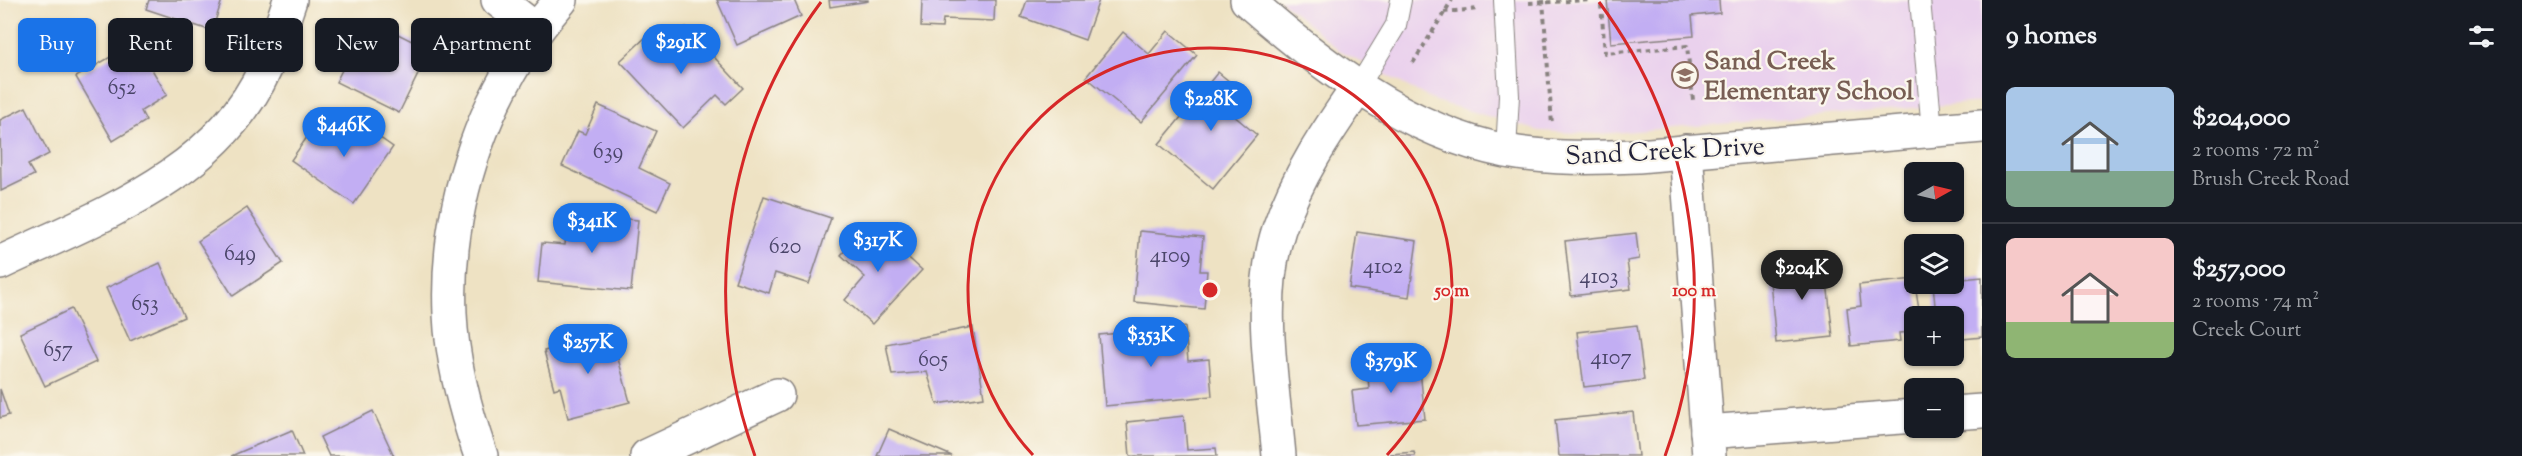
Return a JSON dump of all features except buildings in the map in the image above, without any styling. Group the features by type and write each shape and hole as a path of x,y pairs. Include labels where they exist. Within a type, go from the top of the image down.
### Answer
{"street":[{"path":"0,263 146,193 184,167 210,144 241,108 265,70 290,0"},
{"path":"498,0 521,18"},
{"path":"545,18 561,0"},
{"name":"Sand Creek Drive","path":"1247,0 1312,55 1359,86 1428,125 1466,140 1506,151 1596,158 1982,126"},
{"path":"480,456 467,414 456,365 450,316 449,270 456,219 482,126 509,72"},
{"path":"1278,456 1268,316 1270,277 1278,231 1314,152 1359,86"},
{"path":"1686,151 1708,444 1904,417"},
{"path":"647,456 777,395"},
{"path":"1964,412 1982,411"}],"lane":[{"path":"1359,86 1395,25 1401,0"},
{"path":"1504,0 1509,96 1506,151"},
{"path":"1920,0 1932,130"}],"path":[{"path":"1413,63 1452,0"},
{"path":"1543,0 1553,156"},
{"path":"1601,5 1605,53 1687,46 1693,100"}],"shaded area":[{"name":"Sand Creek Elementary School","path":"1280,0 1982,0 1982,102 1600,134 1540,131 1435,101 1339,50"}],"place":[{"name":"Sand Creek Elementary School","path":"1685,75"}]}
